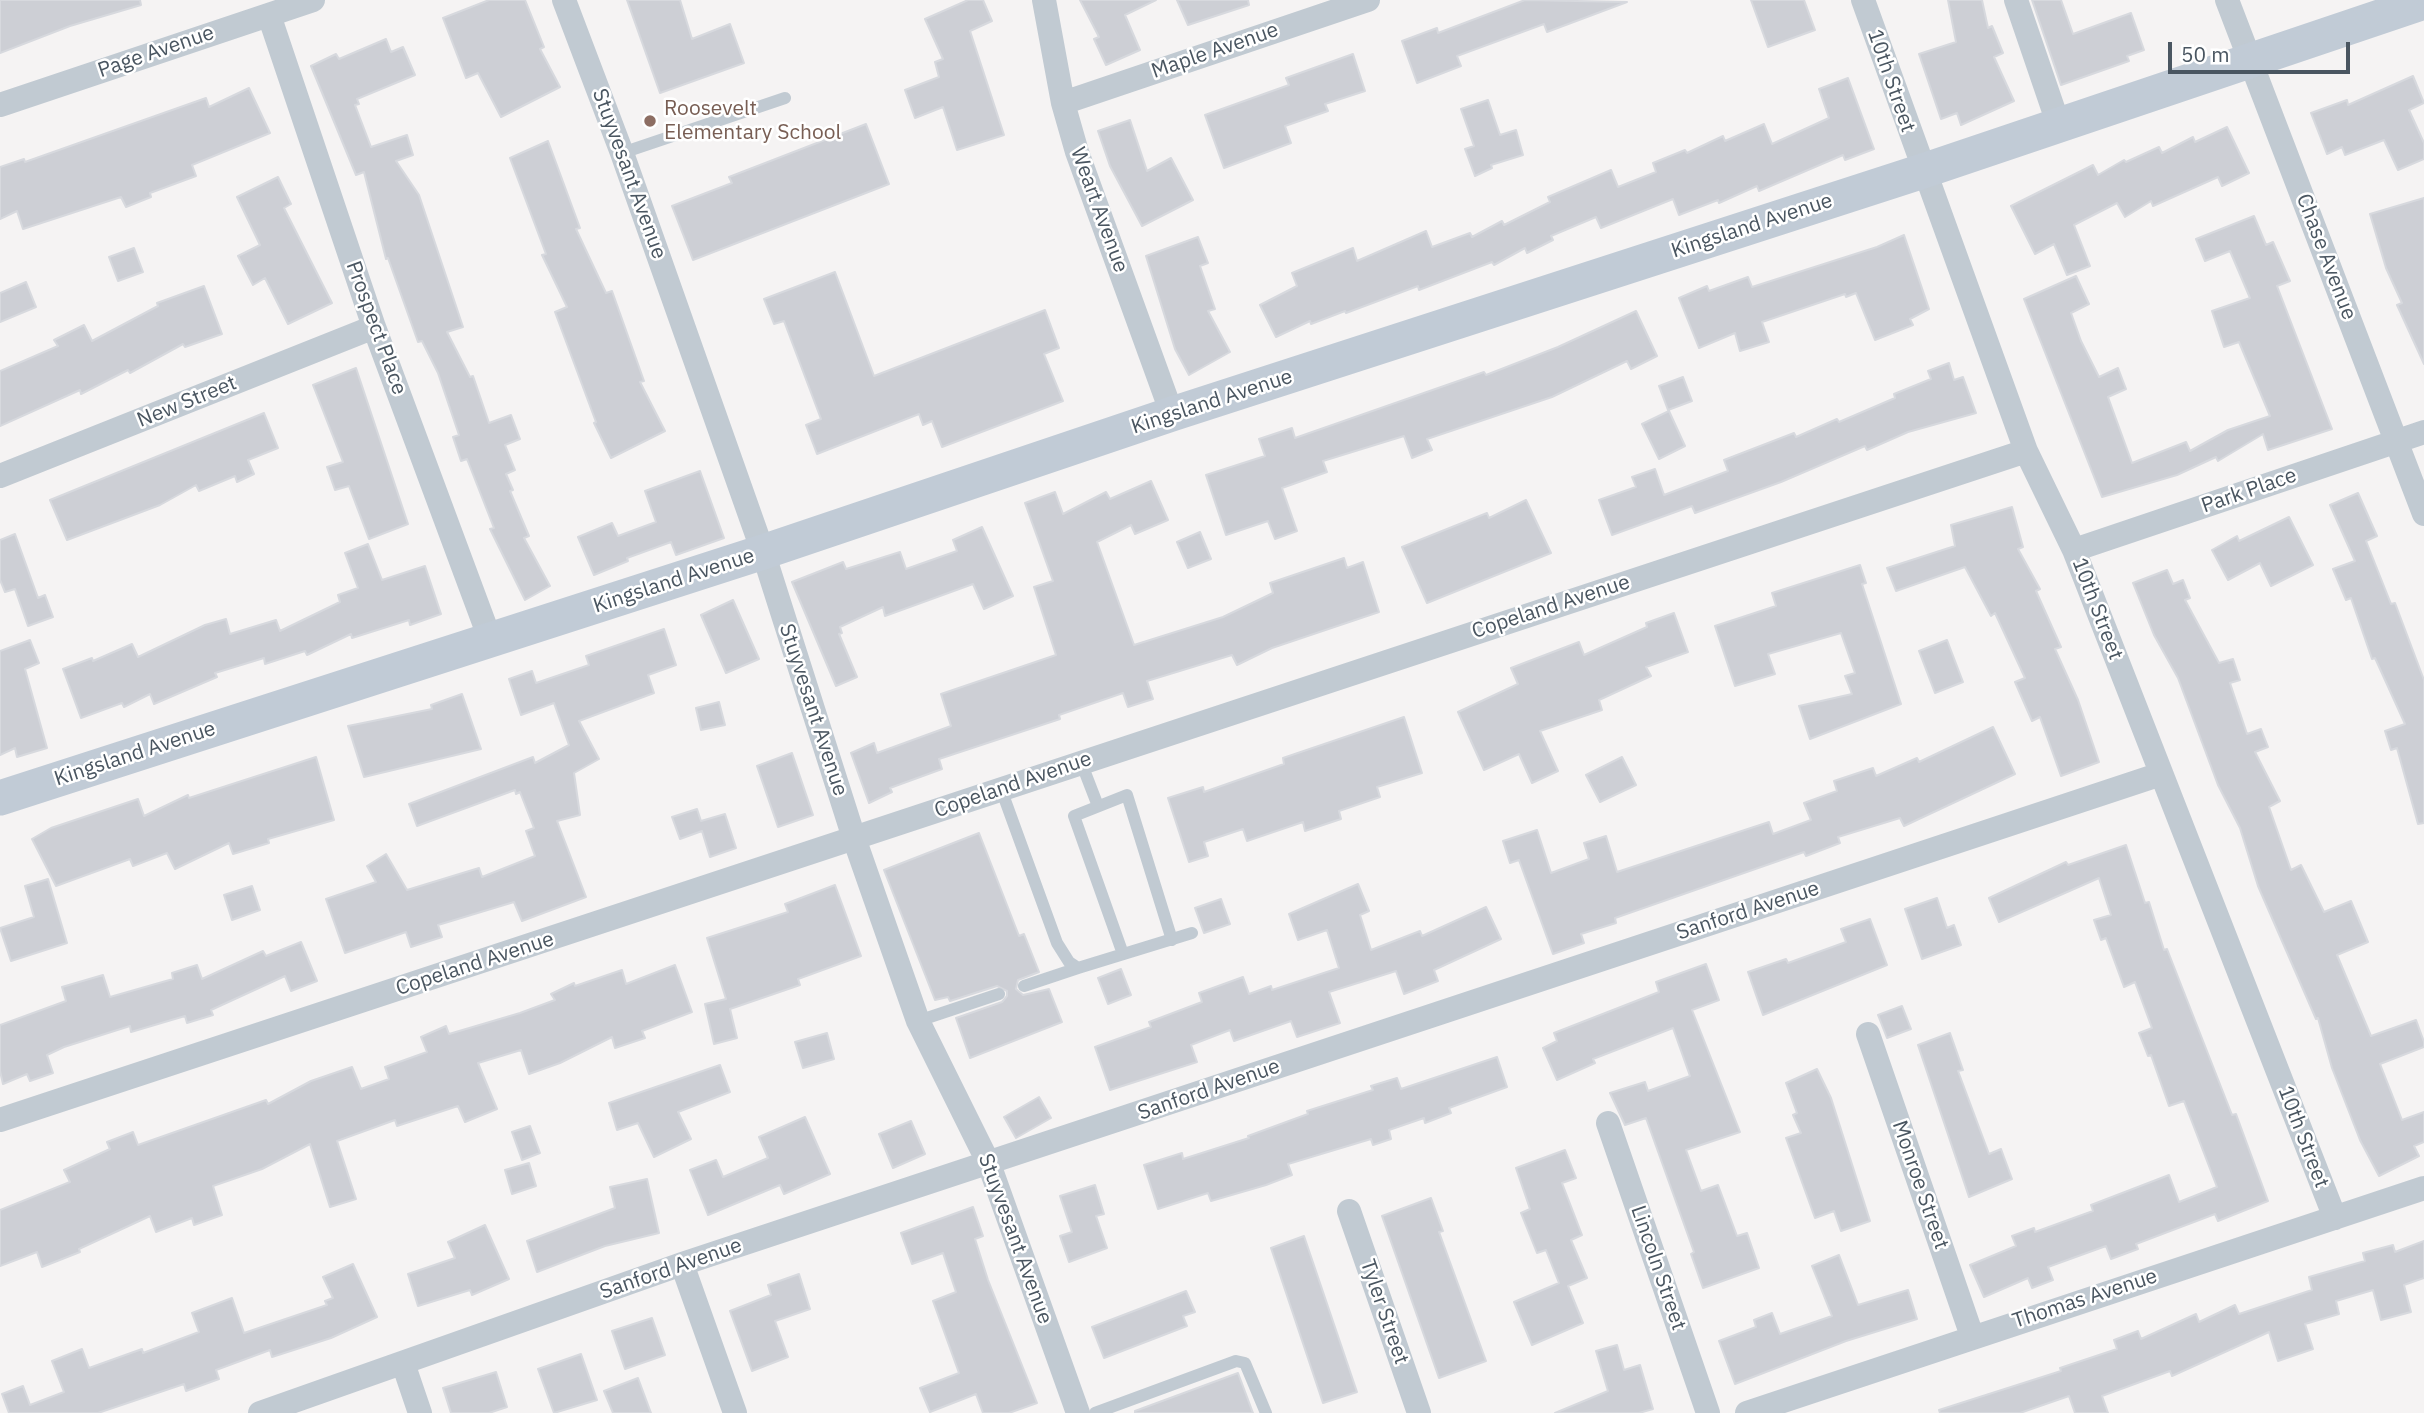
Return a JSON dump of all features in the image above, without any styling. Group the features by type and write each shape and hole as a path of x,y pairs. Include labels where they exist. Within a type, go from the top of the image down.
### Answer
{"main road":[{"name":"Kingsland Avenue","path":"0,798 763,552 1172,414 1923,171 2406,4"}],"street":[{"name":"Page Avenue","path":"0,105 313,0"},
{"name":"Stuyvesant Avenue","path":"564,0 622,153 763,552 854,838 918,1021 989,1164 1078,1413"},
{"name":"Weart Avenue","path":"1044,0 1063,103 1077,152 1172,414"},
{"name":"Maple Avenue","path":"1063,103 1368,0"},
{"name":"10th Street","path":"1863,0 2026,451 2074,550 2334,1218"},
{"path":"2016,0 2058,123"},
{"name":"Chase Avenue","path":"2227,0 2424,514"},
{"name":"Prospect Place","path":"269,15 374,327 490,639"},
{"name":"New Street","path":"0,476 374,327"},
{"name":"Park Place","path":"2074,550 2424,432"},
{"name":"Copeland Avenue","path":"0,1120 2026,451"},
{"name":"Sanford Avenue","path":"260,1413 682,1264 2161,774"},
{"name":"Monroe Street","path":"1868,1034 1972,1336"},
{"name":"Lincoln Street","path":"1608,1123 1708,1413"},
{"name":"Thomas Avenue","path":"1747,1413 1972,1336 2424,1188"},
{"name":"Tyler Street","path":"1349,1211 1419,1413"},
{"path":"682,1264 735,1413"},
{"path":"403,1363 420,1413"}],"lane":[{"path":"622,153 785,98"},
{"path":"1081,762 1098,806"},
{"path":"1001,789 1057,943 1069,962 1078,968"},
{"path":"1123,954 1074,816 1127,795 1172,940"},
{"path":"1024,985 1192,933"},
{"path":"918,1021 999,993"},
{"path":"1095,1413 1236,1361 1245,1363 1266,1413"}],"building":[{"path":"0,0 140,0 141,5 70,26 0,53"},
{"path":"489,0 525,0 544,47 540,49 560,87 501,117 478,73 466,78 443,18"},
{"path":"627,0 680,0 692,39 730,24 744,63 660,93"},
{"path":"968,0 983,0 992,21 970,31 1004,135 957,150 943,107 915,118 905,90 939,77 935,62 943,59 925,19"},
{"path":"1080,0 1156,0 1125,15 1140,50 1106,65 1094,39 1099,37"},
{"path":"1177,0 1248,0 1249,5 1188,25"},
{"path":"1525,0 1627,2 1547,32 1544,24 1457,56 1461,66 1417,83 1402,41 1437,28 1438,33"},
{"path":"1751,0 1804,0 1815,30 1768,47"},
{"path":"1948,0 1982,0 1988,28 1992,26 2003,53 1994,57 2014,101 1961,125 1957,113 1941,119 1919,54 1956,42"},
{"path":"2032,0 2061,0 2073,34 2131,13 2144,50 2127,56 2129,61 2061,85"},
{"path":"386,39 391,52 403,47 415,75 357,99 359,104 355,105 371,147 407,135 413,155 396,161 419,195 463,327 447,332 470,377 473,376 489,423 511,415 520,439 505,445 515,470 506,474 513,490 510,491 529,536 524,538 550,586 525,600 490,529 494,528 467,459 461,461 453,437 459,435 438,373 422,341 418,342 388,258 386,259 364,172 356,175 311,66 336,54 339,59"},
{"path":"1353,54 1365,91 1325,104 1328,111 1285,126 1291,143 1224,168 1205,115 1289,85 1286,78"},
{"path":"2413,76 2424,103 2409,110 2424,143 2424,159 2398,170 2384,140 2345,155 2342,147 2327,154 2311,113 2347,100 2348,105"},
{"path":"1848,78 1874,149 1845,160 1843,155 1759,191 1757,186 1719,203 1718,200 1679,215 1673,199 1601,228 1596,217 1551,236 1553,240 1527,253 1525,248 1494,265 1492,262 1419,290 1418,286 1346,313 1345,311 1311,324 1310,321 1276,337 1260,305 1297,286 1292,273 1353,248 1357,261 1426,231 1432,247 1470,233 1472,237 1502,221 1504,225 1550,202 1548,197 1611,170 1618,187 1656,172 1653,163 1685,150 1687,153 1723,136 1725,141 1764,124 1772,144 1829,118 1819,89"},
{"path":"249,88 270,133 192,165 196,176 150,193 151,197 126,207 121,197 23,229 17,211 0,219 0,167 24,159 25,162 206,98 209,107"},
{"path":"1488,100 1500,135 1516,130 1523,155 1491,165 1492,168 1475,176 1465,149 1474,146 1461,109"},
{"path":"1130,120 1147,171 1171,158 1193,200 1142,226 1110,166 1098,131"},
{"path":"866,124 889,184 693,260 672,206 732,183 729,177"},
{"path":"2227,127 2249,173 2222,186 2218,177 2153,206 2151,201 2125,217 2117,203 2074,225 2090,266 2067,275 2054,244 2035,254 2011,206 2093,165 2098,175 2124,160 2126,162 2159,147 2162,153 2193,137 2195,142"},
{"path":"548,141 580,228 576,229 606,293 612,291 644,381 640,382 665,431 611,458 594,423 596,422 555,312 567,307 542,255 546,254 510,158"},
{"path":"278,177 291,204 284,208 332,303 288,324 265,278 253,285 238,256 260,245 237,197"},
{"path":"2424,198 2424,364 2397,305 2402,303 2386,268 2370,214"},
{"path":"2254,216 2266,245 2273,242 2290,281 2277,286 2332,429 2268,450 2263,434 2218,461 2216,457 2177,475 2102,497 2024,299 2076,276 2089,304 2071,313 2081,341 2099,377 2118,368 2126,389 2108,397 2132,463 2186,442 2190,451 2228,430 2270,416 2239,342 2224,347 2212,311 2250,298 2230,251 2205,261 2196,239"},
{"path":"1904,235 1929,309 1910,319 1913,325 1875,340 1856,293 1846,297 1845,294 1762,322 1769,342 1740,351 1735,333 1699,348 1679,298 1707,286 1709,291 1748,277 1752,287 1877,247"},
{"path":"1198,237 1208,263 1200,266 1215,309 1208,311 1230,352 1189,375 1175,349 1146,256"},
{"path":"134,248 143,272 118,281 109,257"},
{"path":"835,272 874,376 1045,310 1059,348 1044,354 1063,401 942,447 932,421 923,425 919,414 817,454 806,425 821,419 784,321 774,324 764,299"},
{"path":"26,282 36,307 0,322 0,293"},
{"path":"204,286 222,334 185,347 183,344 130,373 128,370 81,394 80,390 0,426 0,371 58,346 54,340 84,325 92,341 158,306 157,303"},
{"path":"1636,311 1657,356 1631,369 1627,361 1552,397 1427,439 1432,450 1412,458 1404,436 1323,461 1327,472 1282,488 1297,531 1275,539 1268,521 1226,535 1206,475 1265,456 1259,439 1292,428 1295,438 1484,372 1486,375 1558,347"},
{"path":"1949,363 1954,380 1963,377 1976,413 1908,432 1867,450 1865,446 1781,482 1695,513 1692,506 1612,535 1599,500 1636,487 1632,477 1655,469 1664,495 1728,471 1724,460 1794,433 1796,437 1837,419 1839,422 1895,398 1894,394 1931,379 1928,371"},
{"path":"356,368 408,524 369,539 349,486 335,490 327,467 343,462 313,385"},
{"path":"1683,377 1692,401 1668,410 1659,386"},
{"path":"1669,411 1685,446 1659,459 1642,424"},
{"path":"264,413 278,448 248,460 254,474 237,482 235,476 199,491 196,485 160,505 67,540 50,500"},
{"path":"700,471 724,538 676,555 671,542 627,558 628,561 594,575 578,537 612,523 618,536 656,522 645,491"},
{"path":"1151,481 1168,520 1135,534 1131,525 1097,542 1134,645 1223,617 1273,593 1270,583 1344,558 1347,568 1363,562 1379,612 1272,648 1237,665 1232,655 1147,681 1153,699 1128,707 1123,693 1059,715 1060,719 939,759 942,769 890,788 892,792 869,803 851,753 874,743 877,753 951,726 941,694 1056,655 1034,587 1053,581 1025,503 1055,492 1063,514 1106,492 1110,499"},
{"path":"2358,493 2377,536 2366,541 2391,604 2395,603 2424,680 2424,823 2418,824 2397,748 2391,750 2385,731 2405,724 2375,658 2372,659 2351,598 2346,600 2333,569 2355,561 2330,505"},
{"path":"1526,500 1551,553 1427,603 1402,547 1487,513 1489,518"},
{"path":"2012,507 2023,547 2018,549 2040,589 2036,591 2061,647 2055,649 2078,700 2099,762 2061,776 2040,717 2032,721 2015,682 2025,678 1995,613 1991,616 1965,567 1896,591 1887,568 1955,546 1951,525"},
{"path":"2289,517 2313,565 2271,586 2260,563 2228,580 2212,550 2237,536 2239,541"},
{"path":"982,527 1013,596 984,609 973,584 885,616 883,607 840,627 842,633 839,634 857,677 836,686 792,582 843,562 846,569 900,552 906,569 957,551 953,540"},
{"path":"1200,532 1211,559 1188,568 1177,542"},
{"path":"15,534 38,598 45,595 53,617 28,626 15,589 5,592 0,580 0,540"},
{"path":"368,544 382,580 425,566 441,614 410,625 409,620 352,638 351,634 307,655 305,651 265,664 264,658 215,673 217,677 154,704 150,694 124,707 122,703 81,718 63,669 92,658 93,661 132,644 138,657 205,625 226,619 230,634 276,620 280,631 340,602 338,595 358,588 345,553"},
{"path":"1860,565 1866,583 1862,584 1901,704 1810,739 1799,706 1852,694 1845,676 1855,673 1841,633 1768,654 1775,674 1735,686 1715,626 1776,606 1772,593"},
{"path":"2167,570 2173,584 2183,580 2190,598 2185,600 2219,663 2233,659 2240,680 2230,683 2247,734 2261,729 2268,747 2255,752 2280,801 2269,807 2291,870 2301,865 2324,912 2351,901 2368,942 2337,955 2371,1036 2416,1020 2424,1042 2424,1047 2380,1064 2402,1120 2424,1112 2424,1142 2414,1146 2419,1156 2379,1176 2360,1140 2332,1068 2318,1018 2316,1019 2258,886 2240,828 2218,785 2178,678 2154,635 2133,583"},
{"path":"733,600 759,659 726,673 701,615"},
{"path":"1674,613 1688,652 1646,667 1651,676 1599,700 1602,710 1540,731 1558,771 1532,783 1519,754 1484,770 1458,712 1518,684 1511,668 1579,642 1584,655 1647,627 1646,623"},
{"path":"664,629 676,665 648,675 654,693 579,721 599,759 574,773 580,815 557,821 586,897 522,921 514,902 438,925 442,937 411,947 406,932 345,953 326,899 376,882 367,866 386,854 407,890 479,868 482,877 535,856 526,831 534,828 520,792 516,794 515,790 417,826 409,804 533,757 535,763 569,745 554,703 521,715 509,679 532,671 536,683 589,665 586,656"},
{"path":"30,640 39,663 25,669 47,748 17,757 15,748 0,755 0,651"},
{"path":"1947,640 1963,682 1935,693 1919,651"},
{"path":"462,694 481,749 364,777 348,726 432,709 431,705"},
{"path":"719,702 725,725 701,730 696,708"},
{"path":"1404,717 1422,773 1377,787 1380,797 1339,811 1341,819 1305,831 1303,822 1247,841 1243,829 1204,842 1208,856 1189,862 1168,798 1203,787 1204,792 1284,764 1283,758"},
{"path":"1993,727 2015,774 1904,826 1900,818 1838,837 1840,843 1806,856 1804,852 1615,918 1616,923 1581,934 1584,943 1553,954 1519,860 1510,863 1503,841 1537,830 1551,873 1589,859 1584,843 1606,836 1617,872 1769,822 1773,834 1811,820 1804,803 1837,791 1834,781 1873,768 1876,776 1917,758 1919,762"},
{"path":"792,753 813,815 778,827 757,766"},
{"path":"316,757 334,820 268,839 269,843 233,854 229,843 175,869 167,853 133,866 130,859 56,886 32,839 51,828 138,799 144,816 188,795 189,798"},
{"path":"1622,757 1636,785 1600,802 1586,775"},
{"path":"697,809 701,821 725,814 736,848 710,857 702,831 680,839 672,817"},
{"path":"979,833 1019,936 1024,934 1039,972 1018,980 1016,989 1023,995 1049,989 1062,1022 970,1058 956,1018 1002,1002 1007,991 997,986 950,1001 948,997 935,1000 884,870"},
{"path":"2126,845 2145,903 2149,902 2164,950 2167,949 2232,1115 2236,1114 2268,1201 2218,1221 2215,1214 2136,1244 2138,1249 2111,1259 2106,1246 2048,1267 2053,1280 2032,1288 2028,1278 1984,1297 1970,1265 2016,1246 2012,1236 2034,1228 2035,1232 2093,1211 2091,1205 2169,1175 2179,1202 2217,1187 2184,1101 2169,1106 2151,1055 2148,1056 2139,1033 2152,1028 2135,982 2124,987 2106,938 2101,940 2094,920 2111,915 2099,878 1999,922 1989,898 2066,862 2068,865"},
{"path":"48,879 67,943 11,961 0,928 34,917 25,886"},
{"path":"1358,884 1369,911 1360,915 1371,950 1420,931 1422,936 1486,907 1501,939 1434,970 1438,981 1404,994 1396,971 1329,992 1340,1023 1297,1037 1291,1021 1234,1041 1230,1030 1191,1045 1197,1062 1110,1090 1095,1047 1151,1027 1149,1022 1202,1002 1199,993 1243,977 1249,994 1271,986 1272,990 1339,968 1327,930 1298,940 1289,914"},
{"path":"835,885 861,956 798,979 800,985 730,1009 737,1038 714,1044 705,1004 726,999 707,938 788,912 785,904"},
{"path":"252,886 260,910 232,920 224,895"},
{"path":"1937,898 1947,928 1954,925 1961,945 1922,959 1905,909"},
{"path":"1221,899 1230,924 1204,933 1195,908"},
{"path":"1870,919 1887,965 1763,1015 1748,972 1786,959 1788,963 1846,942 1841,929"},
{"path":"301,942 317,981 291,991 285,976 211,1010 213,1015 187,1023 185,1016 131,1032 130,1026 64,1047 47,1055 53,1073 30,1081 27,1074 3,1084 0,1071 0,1025 66,1001 62,987 103,975 110,997 173,979 172,973 197,965 202,979 263,951 266,956"},
{"path":"1706,964 1719,1000 1692,1010 1740,1132 1686,1150 1701,1191 1718,1185 1737,1236 1747,1233 1759,1268 1703,1288 1691,1254 1694,1252 1646,1118 1625,1125 1610,1093 1645,1082 1648,1091 1690,1076 1673,1028 1593,1059 1595,1063 1557,1080 1543,1048 1557,1041 1554,1033 1659,992 1656,982"},
{"path":"675,965 692,1012 642,1031 645,1038 615,1048 612,1037 560,1063 529,1074 521,1050 478,1063 497,1109 465,1122 458,1106 397,1126 395,1120 337,1141 356,1199 330,1207 310,1144 262,1169 213,1186 222,1215 194,1225 192,1218 156,1232 150,1216 79,1249 80,1252 42,1267 37,1252 0,1266 0,1210 70,1182 64,1170 110,1149 107,1142 133,1132 138,1145 266,1100 268,1104 311,1081 352,1067 361,1089 389,1079 385,1067 427,1052 421,1037 446,1026 449,1034 520,1013 555,1000 551,994 574,983 575,986 622,970 626,984"},
{"path":"1121,969 1131,995 1108,1004 1098,978"},
{"path":"1902,1006 1911,1029 1887,1038 1878,1015"},
{"path":"827,1033 834,1059 803,1068 795,1042"},
{"path":"1950,1033 1963,1070 1958,1071 1989,1154 2001,1149 2012,1179 1969,1197 1918,1045"},
{"path":"1497,1057 1507,1087 1449,1108 1451,1113 1425,1123 1424,1118 1389,1130 1391,1139 1373,1145 1371,1139 1288,1164 1292,1175 1266,1185 1211,1201 1208,1193 1158,1209 1144,1165 1182,1153 1183,1159 1249,1138 1248,1136 1308,1114 1307,1111 1373,1090 1371,1086 1397,1078 1401,1089"},
{"path":"720,1065 730,1092 678,1112 691,1139 654,1157 638,1123 617,1130 609,1103"},
{"path":"1817,1069 1831,1098 1870,1221 1841,1231 1834,1211 1815,1218 1786,1138 1801,1133 1793,1115 1797,1113 1786,1083"},
{"path":"1039,1097 1051,1118 1016,1138 1004,1117"},
{"path":"805,1117 830,1174 784,1194 780,1185 708,1215 690,1170 716,1160 723,1177 768,1158 759,1137"},
{"path":"911,1121 925,1154 893,1168 879,1134"},
{"path":"530,1126 540,1153 522,1160 512,1132"},
{"path":"1565,1150 1576,1178 1562,1183 1582,1235 1571,1240 1587,1278 1568,1286 1583,1323 1532,1345 1514,1302 1559,1283 1546,1250 1537,1253 1521,1213 1530,1209 1516,1168"},
{"path":"529,1163 536,1186 512,1194 505,1170"},
{"path":"647,1179 659,1233 605,1246 537,1272 527,1241 615,1208 610,1187"},
{"path":"1095,1185 1104,1214 1096,1216 1107,1248 1069,1262 1060,1236 1072,1232 1060,1196"},
{"path":"1431,1198 1443,1231 1439,1232 1486,1361 1439,1378 1382,1216"},
{"path":"973,1207 983,1236 975,1239 988,1280 1037,1403 1009,1413 983,1413 976,1394 930,1412 920,1388 959,1373 933,1301 956,1292 943,1253 912,1264 901,1233"},
{"path":"485,1225 509,1279 472,1295 470,1290 418,1306 408,1274 455,1258 448,1242"},
{"path":"1304,1236 1357,1392 1323,1403 1271,1248"},
{"path":"2424,1241 2424,1278 2404,1285 2411,1312 2381,1320 2373,1290 2336,1301 2339,1314 2305,1324 2313,1349 2278,1361 2269,1332 2172,1376 2170,1371 2102,1396 2108,1413 2075,1413 2069,1396 2020,1413 1940,1413 1939,1410 2061,1371 2060,1368 2117,1349 2114,1340 2138,1331 2141,1339 2196,1314 2199,1322 2235,1305 2239,1314 2312,1290 2309,1277 2365,1261 2363,1253 2393,1245 2395,1252"},
{"path":"1839,1255 1858,1305 1908,1290 1917,1319 1846,1341 1735,1384 1719,1341 1756,1327 1754,1320 1772,1313 1780,1334 1832,1316 1812,1266"},
{"path":"353,1264 377,1317 331,1338 272,1357 270,1350 216,1370 219,1379 186,1391 184,1384 98,1413 9,1413 2,1394 23,1386 30,1405 64,1392 52,1361 82,1349 89,1368 142,1349 143,1353 199,1332 192,1313 232,1298 244,1333 327,1305 325,1301 333,1298 323,1277"},
{"path":"799,1274 810,1309 775,1321 788,1357 752,1371 730,1311 771,1295 768,1285"},
{"path":"1186,1291 1195,1312 1183,1316 1187,1326 1104,1358 1092,1327"},
{"path":"652,1318 665,1355 625,1369 612,1331"},
{"path":"1617,1345 1624,1370 1640,1365 1653,1409 1639,1413 1555,1413 1608,1391 1596,1351"},
{"path":"581,1354 597,1400 554,1413 538,1369"},
{"path":"496,1372 507,1407 489,1413 451,1413 443,1388"},
{"path":"1238,1373 1253,1413 1135,1413 1135,1411"},
{"path":"638,1378 651,1413 613,1413 604,1391"}],"place":[{"name":"Roosevelt Elementary School","path":"650,121"}]}
